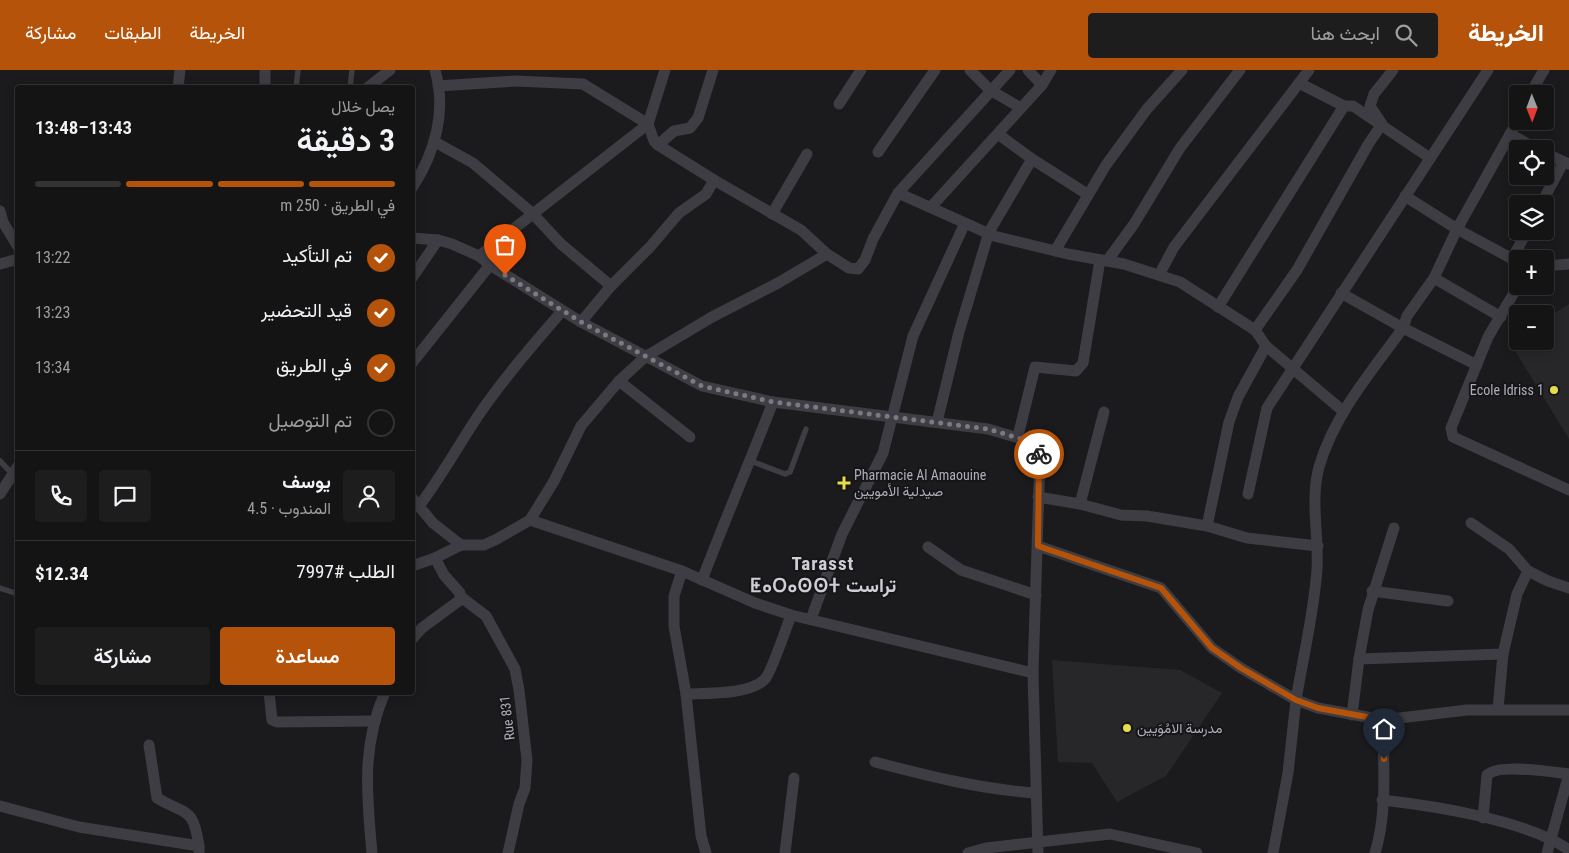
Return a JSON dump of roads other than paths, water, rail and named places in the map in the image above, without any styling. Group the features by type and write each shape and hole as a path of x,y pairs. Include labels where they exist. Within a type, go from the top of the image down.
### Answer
{"street":[{"path":"178,85 180,70"},
{"path":"265,70 265,85"},
{"path":"371,85 390,70"},
{"path":"415,183 428,161 439,115 438,86 435,70"},
{"path":"479,256 648,124 665,70"},
{"path":"658,145 674,131 690,128 698,118 713,70"},
{"path":"839,104 862,70"},
{"path":"878,152 935,70"},
{"path":"970,70 990,90 1021,108"},
{"path":"438,86 516,82 575,82 591,87 648,124 654,141 658,145 801,230 827,254 849,268 858,269 865,260 898,193 1010,70"},
{"path":"1028,70 1042,85"},
{"path":"931,207 1042,85 1051,70"},
{"path":"1054,250 1087,194 1126,136 1182,70"},
{"path":"1018,436 1035,367 1076,371 1080,369 1083,363 1104,260 1134,224 1180,148 1240,70"},
{"path":"1159,275 1174,247 1309,70"},
{"path":"1382,124 1370,106 1374,94 1393,70"},
{"path":"1248,494 1267,408 1488,70"},
{"path":"1535,85 1544,70"},
{"path":"1299,83 1344,106 1353,106 1430,158"},
{"path":"1218,307 1344,106"},
{"path":"1255,330 1297,270 1369,143 1382,124"},
{"path":"1273,853 1288,773 1296,700 1317,572 1318,546 1315,505 1319,469 1343,411 1403,328 1407,316 1434,278 1457,229 1512,130"},
{"path":"998,134 1032,159 1087,194"},
{"path":"1510,134 1521,140"},
{"path":"434,142 473,163 532,213 561,244 611,286"},
{"path":"772,214 807,154"},
{"path":"1547,195 1566,164 1554,158"},
{"path":"937,422 959,332 989,232 1032,159"},
{"path":"581,322 611,286 650,247 679,213 706,194 714,180"},
{"path":"898,193 989,232 994,236 1104,260 1159,275 1188,286 1255,330 1266,346 1343,411"},
{"path":"1405,196 1457,229 1509,258"},
{"path":"0,211 3,222 15,242"},
{"path":"811,619 842,534 883,453 914,336 965,223"},
{"path":"415,238 438,240 479,256 490,266 562,311 702,386 773,402 937,422 1018,436 1032,442 1038,448 1038,546 1033,673 1038,848"},
{"path":"415,274 438,240"},
{"path":"415,565 435,558 461,545 484,545 530,520 554,481 574,436 619,381 645,357 712,317 778,283 827,254"},
{"path":"0,264 15,260"},
{"path":"1554,265 1569,264"},
{"path":"415,358 490,266"},
{"path":"1434,278 1500,317"},
{"path":"1341,293 1403,328 1477,365"},
{"path":"1513,295 1488,337 1450,428 1453,437 1569,490"},
{"path":"461,545 433,523 416,502 443,475 477,417 508,374 562,311"},
{"path":"1207,526 1232,414 1238,397 1266,346"},
{"path":"619,381 690,437"},
{"path":"702,580 726,513 751,461 773,402"},
{"path":"1080,504 1104,412"},
{"path":"0,494 15,475"},
{"path":"1038,497 1080,504 1121,515 1147,516 1207,526 1247,538 1318,546"},
{"path":"530,520 682,571 755,603 791,614 1033,673"},
{"path":"1471,523 1509,549 1528,571 1548,581 1569,588"},
{"path":"1352,715 1359,659 1372,591 1394,528"},
{"path":"1038,546 1161,588 1212,648 1241,668 1296,700 1318,708 1383,720 1498,709 1569,710"},
{"path":"928,548 961,570 1036,595"},
{"name":"Rue 831","path":"435,558 444,575 461,596 486,616 515,669 520,690 527,760 525,788 519,804 508,853"},
{"path":"682,571 674,596 674,626 686,694 701,836 706,853"},
{"path":"1498,709 1503,654 1517,594 1528,571"},
{"path":"1372,591 1448,601"},
{"path":"415,636 461,596"},
{"path":"686,694 730,691 753,686 765,679 791,614"},
{"path":"1359,659 1503,654"},
{"path":"269,695 272,720 277,722 375,721"},
{"path":"372,853 366,784 368,749 384,695"},
{"path":"1375,853 1382,800 1383,720"},
{"path":"0,806 88,829 199,850 196,823 192,816 156,798 149,745"},
{"path":"875,762 990,790 1035,793"},
{"path":"1483,818 1487,775 1491,771 1506,769 1569,774 1562,844"},
{"path":"785,853 794,778"},
{"path":"1382,800 1432,807 1483,818 1562,844"},
{"path":"968,853 986,848 1038,848 1086,835 1114,834 1197,853"},
{"path":"1546,853 1562,844"}],"lane":[{"path":"296,85 298,70"},
{"path":"350,85 352,70"},
{"path":"751,461 785,474 790,472 806,429"},
{"path":"0,461 15,473"},
{"path":"0,588 15,593"}],"place":[{"name":"Ecole Idriss 1","path":"1554,390"},
{"name":"Pharmacie Al Amaouine صيدلية الأمويين","path":"844,483"},
{"name":"مدرسة الامُوَيين","path":"1127,728"}],"district":[{"name":"Tarasst ⵟⴰⵔⴰⵙⵙⵜ تراست","path":"823,574"}]}
